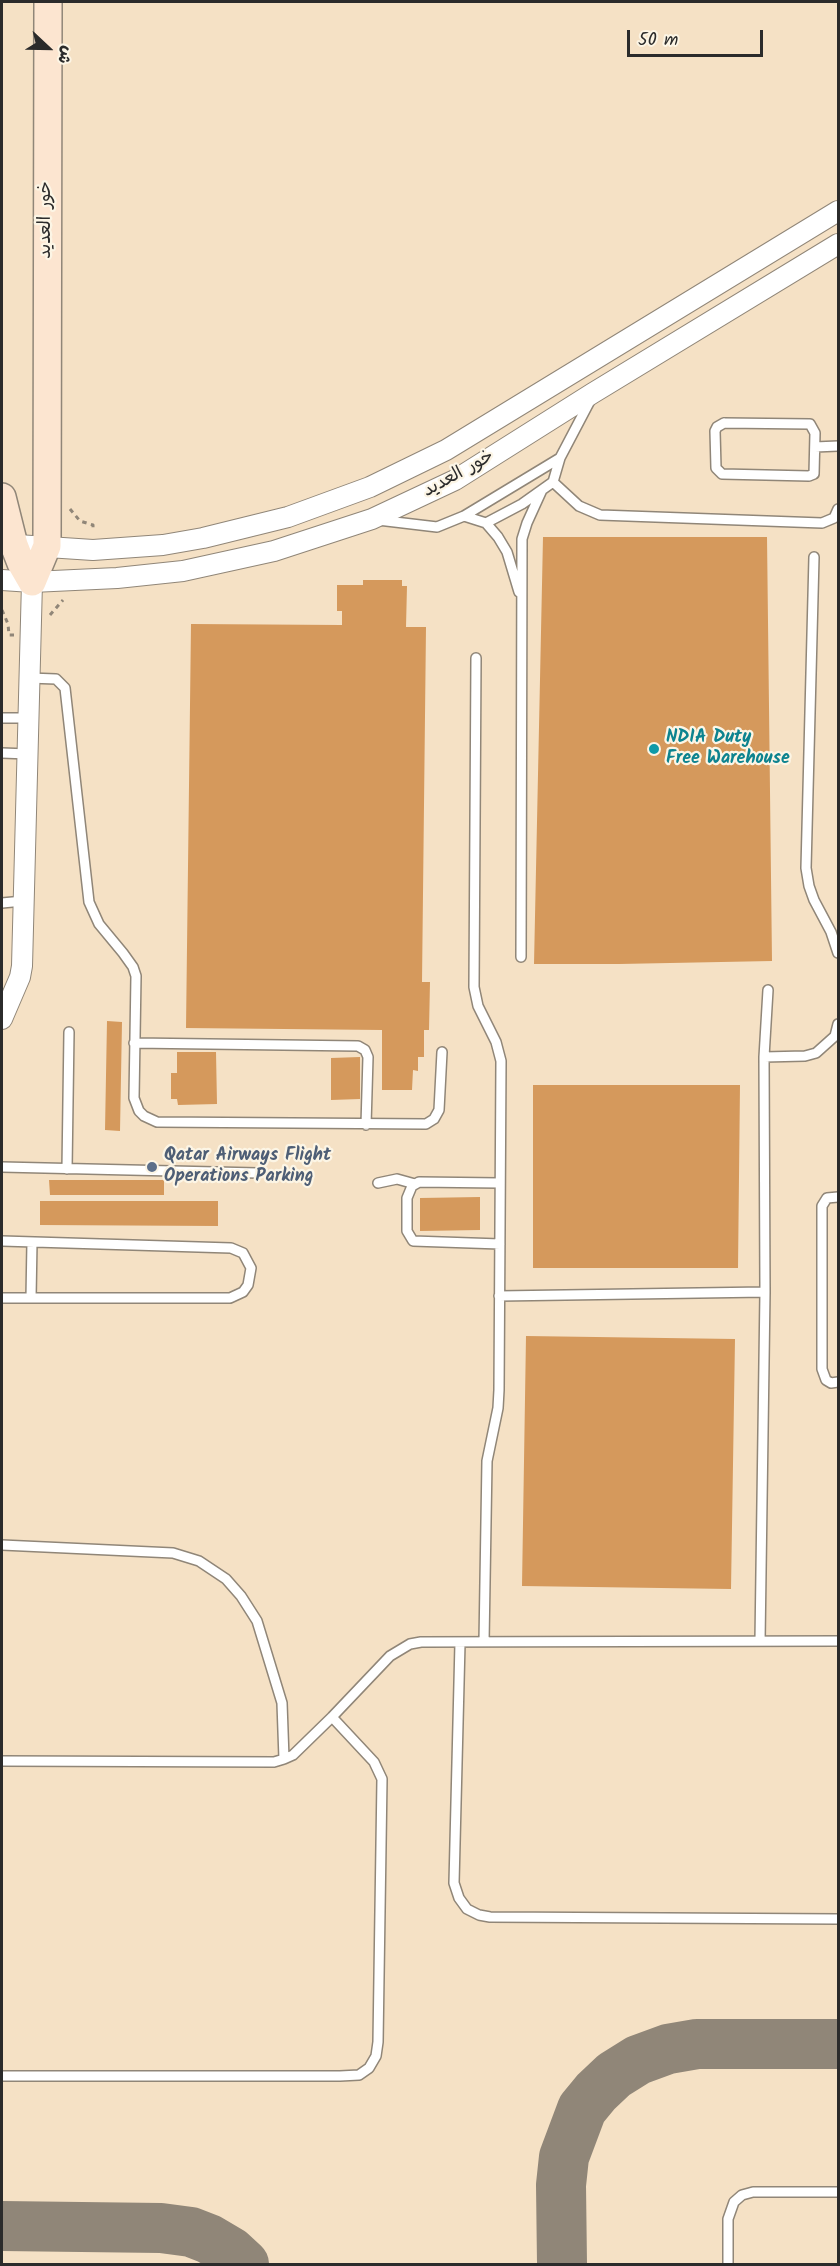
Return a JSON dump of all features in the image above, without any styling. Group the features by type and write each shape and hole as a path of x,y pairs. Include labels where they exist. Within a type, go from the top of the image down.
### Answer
{"main road":[{"name":"خور العديد","path":"32,582 47,546 48,2"},
{"path":"2,497 8,544 32,582"}],"street":[{"name":"خور العديد","path":"8,544 93,550 173,544 288,517 370,487 446,450 838,211"},
{"name":"خور العديد","path":"2,580 32,582 149,576 194,569 295,545 372,519 455,480 838,244"},
{"path":"2,1018 22,966 32,582"}],"lane":[{"path":"486,523 522,504 553,482 560,458 593,393"},
{"path":"724,423 810,424 815,429 815,447 815,472 811,476 727,475 722,474 716,468 715,430 724,423"},
{"path":"815,447 838,446"},
{"path":"372,519 437,527 464,516 560,458"},
{"path":"553,482 579,506 600,515 822,523 834,518 838,508"},
{"path":"521,957 522,539 542,490"},
{"path":"464,516 486,523 498,537 507,552 523,605"},
{"path":"814,557 806,868 814,900 831,932 838,953"},
{"path":"476,658 474,987 478,1006 496,1042 501,1061 499,1399 487,1461 484,1642"},
{"path":"29,678 56,679 65,688 89,902 99,924 133,967 136,976 134,1043 136,1105 139,1111 150,1120 157,1122 420,1125 434,1119 439,1110 442,1052"},
{"path":"2,718 28,718"},
{"path":"2,753 28,754"},
{"path":"2,903 23,901"},
{"path":"760,1641 765,1292 765,1057 768,990"},
{"path":"765,1057 805,1056 816,1053 835,1036 838,1024"},
{"path":"67,1169 69,1032"},
{"path":"134,1043 358,1046 365,1050 368,1057 366,1125"},
{"path":"2,1167 258,1173"},
{"path":"378,1183 397,1179 415,1184 424,1182 499,1183"},
{"path":"415,1184 409,1190 407,1198 407,1231 413,1241 500,1244"},
{"path":"838,1197 827,1198 822,1206 823,1375 831,1383 838,1382"},
{"path":"2,1241 231,1248 243,1253 250,1268 248,1285 243,1292 230,1298 2,1298"},
{"path":"31,1298 32,1242"},
{"path":"499,1296 765,1292"},
{"path":"2,1545 173,1553 199,1561 226,1579 241,1596 257,1621 282,1703 284,1759"},
{"path":"2,1761 274,1762 293,1755 399,1649 421,1642 838,1641"},
{"path":"460,1642 454,1883 459,1898 467,1909 490,1917 838,1919"},
{"path":"2,2076 340,2076 359,2075 369,2068 376,2056 378,2042 382,1779 374,1762 332,1717"},
{"path":"728,2265 728,2219 734,2202 742,2195 753,2192 838,2192"}],"building":[{"name":"NDIA Duty Free Warehouse","path":"543,537 767,537 772,961 534,964"},
{"path":"363,580 402,580 402,586 407,586 406,627 426,627 422,982 430,982 429,1030 424,1030 424,1057 418,1057 418,1071 413,1070 412,1090 382,1090 382,1030 186,1028 191,624 342,625 342,611 337,611 337,585 363,585"},
{"path":"107,1021 122,1022 120,1131 105,1130"},
{"path":"177,1052 216,1052 217,1104 178,1105 177,1099 171,1099 171,1073 177,1073"},
{"path":"360,1057 360,1099 331,1100 331,1058"},
{"path":"533,1085 740,1085 738,1268 533,1268"},
{"path":"49,1180 164,1180 164,1195 50,1195"},
{"path":"480,1197 480,1230 420,1231 420,1198"},
{"path":"40,1201 218,1201 218,1226 40,1225"},
{"path":"526,1336 735,1339 731,1589 522,1586"}],"taxiway":[{"path":"562,2264 561,2185 564,2157 582,2109 614,2075 638,2060 668,2049 697,2044 838,2044"},
{"path":"2,2226 161,2228 191,2232 231,2252 244,2264"}],"place":[{"name":"NDIA Duty Free Warehouse","path":"654,749"},
{"name":"Qatar Airways Flight Operations Parking","path":"152,1167"}]}
